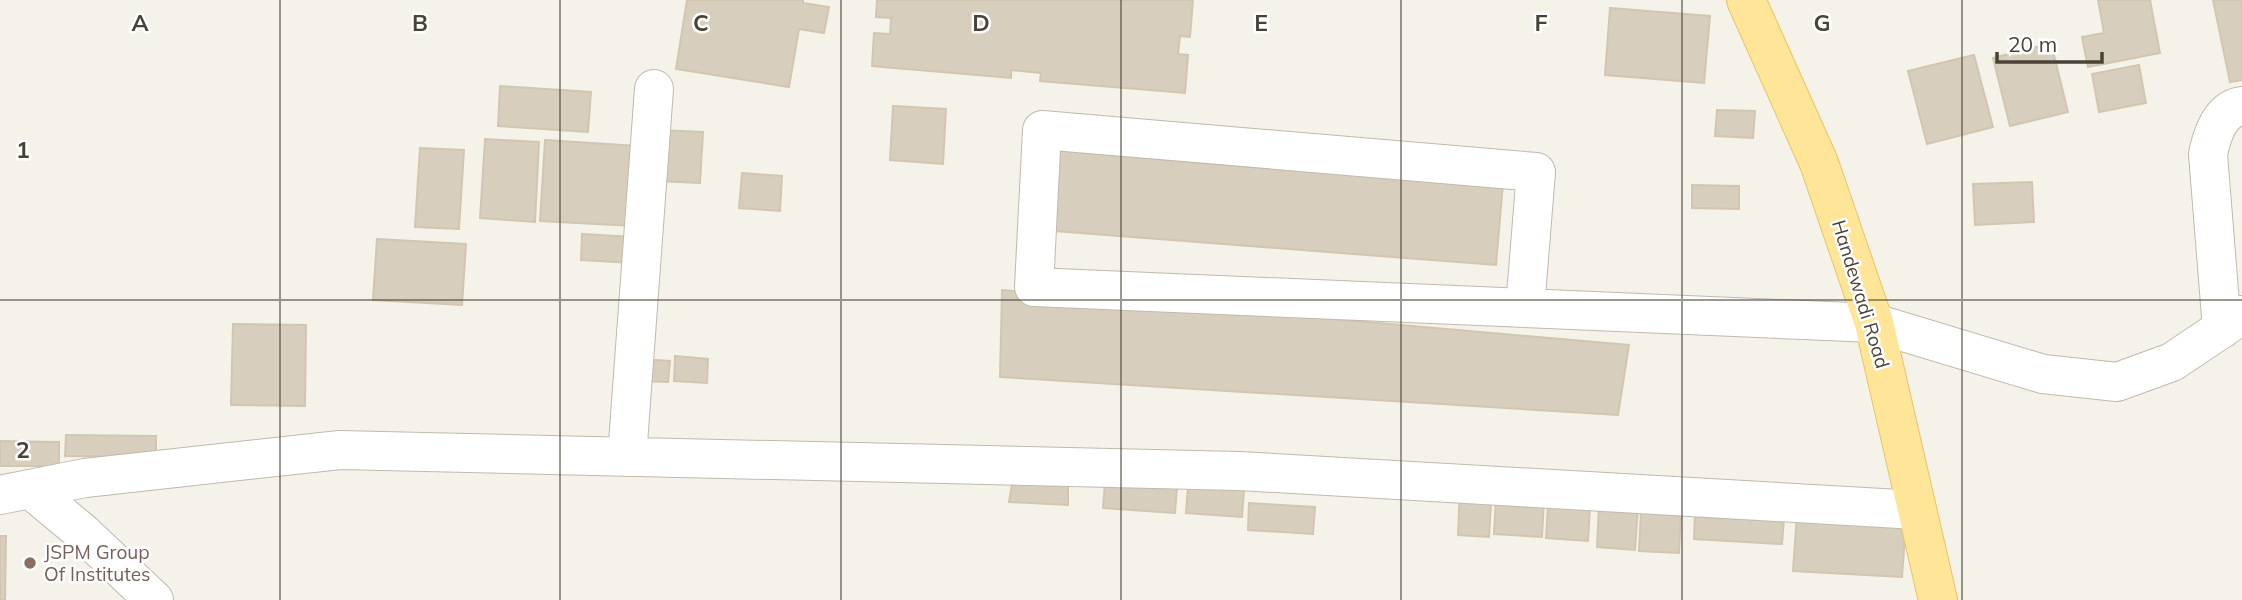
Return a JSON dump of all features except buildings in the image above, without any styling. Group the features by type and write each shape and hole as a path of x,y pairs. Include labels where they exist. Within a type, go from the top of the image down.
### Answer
{"main road":[{"name":"Handewadi Road","path":"1746,0 1819,163 1874,323 1938,600"}],"street":[{"path":"627,457 654,89"},
{"path":"1525,309 1536,172 1042,130 1034,287 1525,309 1874,323 2043,374 2117,382 2172,362 2232,322 2208,154 2212,133 2225,114 2242,106"},
{"path":"15,492 85,478 340,450 1239,471 1917,510"},
{"path":"15,492 83,533 153,600"}],"place":[{"name":"JSPM Group Of Institutes","path":"30,563"}]}
